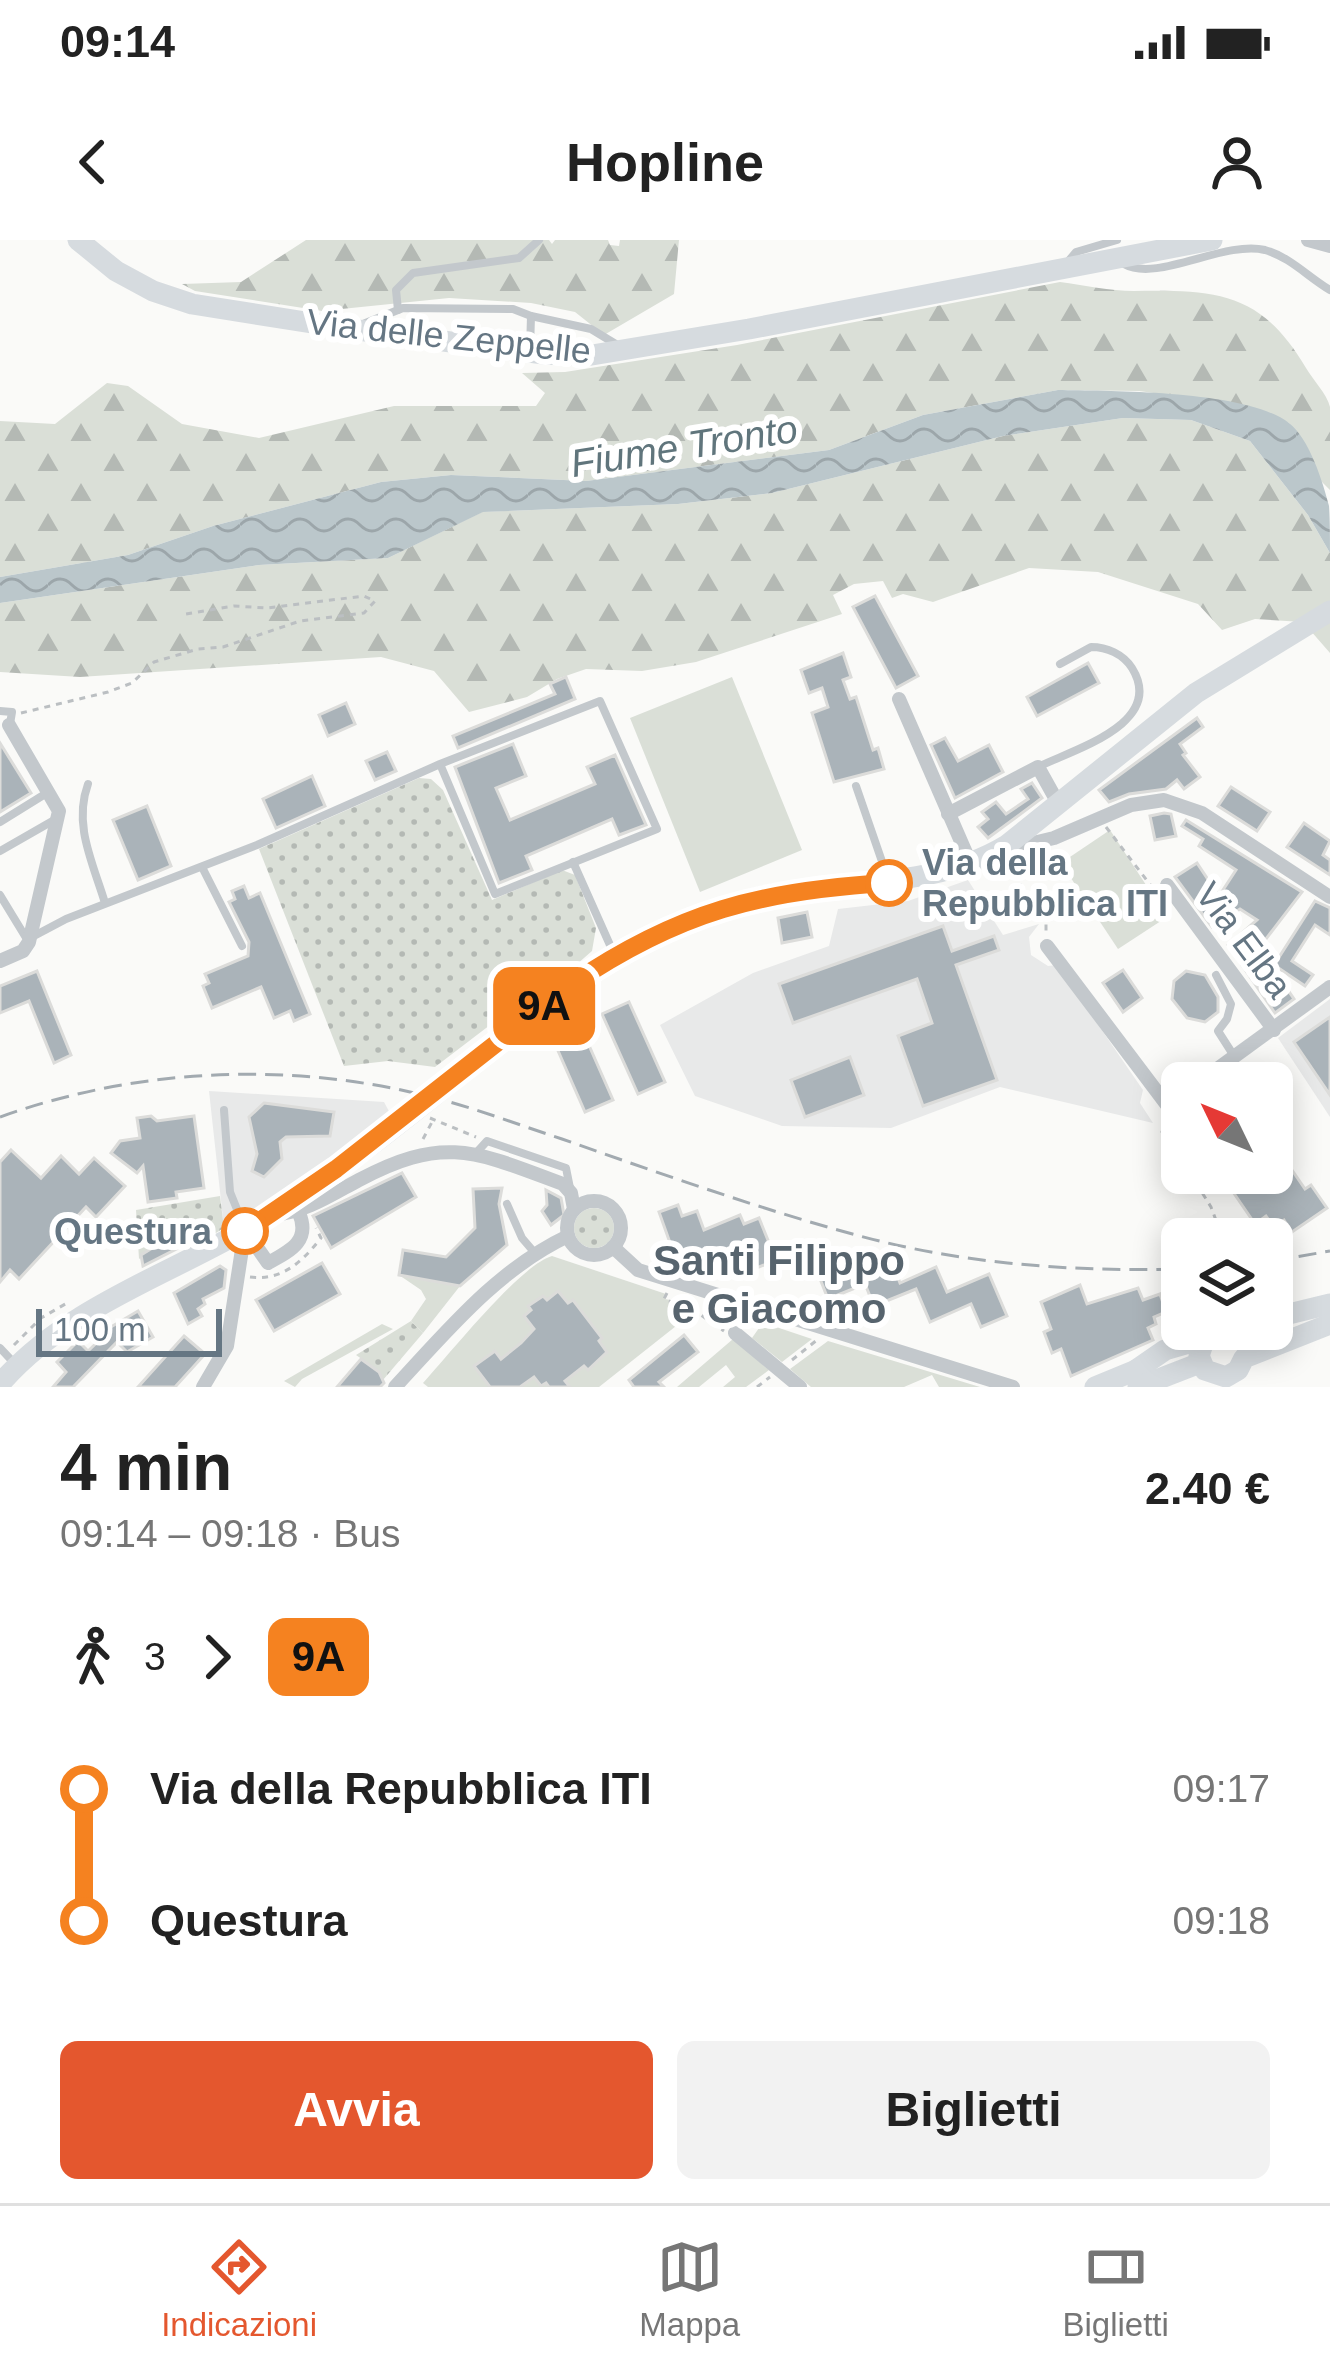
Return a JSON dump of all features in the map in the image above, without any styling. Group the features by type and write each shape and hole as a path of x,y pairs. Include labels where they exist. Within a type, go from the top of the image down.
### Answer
{"street":[{"name":"Via delle Zeppelle","path":"78,240 116,271 153,291 192,304 350,329 586,356 1062,270 1118,250 1212,240"},
{"path":"1309,240 1330,246"},
{"path":"987,858 1185,701 1330,611"},
{"path":"898,699 948,814 987,858"},
{"path":"0,961 28,944 59,812 4,721"},
{"path":"948,814 1038,767 1054,807 1056,827 1068,832"},
{"path":"0,1384 22,1353 269,1216 327,1177 572,984 614,956 694,917 734,903 835,886 890,883 1010,852 1131,805 1164,800 1202,813 1330,897"},
{"name":"Via Elba","path":"1167,885 1274,1030"},
{"path":"1047,946 1161,1097"},
{"path":"1228,1062 1330,987"},
{"path":"269,1216 298,1213 386,1166 426,1153 477,1152 562,1184 573,1201 568,1236 584,1253 599,1255 613,1247 621,1234 616,1211 596,1200 573,1201"},
{"path":"244,1267 268,1263 290,1251 305,1229 298,1213"},
{"path":"245,1231 268,1263"},
{"path":"203,1387 227,1346 244,1267 245,1231"},
{"path":"395,1387 452,1325 534,1252 568,1236"},
{"path":"218,1245 244,1267"},
{"path":"613,1247 638,1270 1013,1387"},
{"path":"1293,1313 1330,1304"},
{"path":"1095,1387 1330,1324"},
{"path":"735,1333 800,1387"},
{"path":"1181,1387 1217,1352"}],"lane":[{"path":"398,310 396,290 413,273 519,258 538,240"},
{"name":"Via delle Zeppelle","path":"1118,250 1131,268 1262,249 1330,290"},
{"path":"350,329 398,310 513,309 591,329 628,351"},
{"path":"530,352 531,316"},
{"path":"1038,767 1124,725 1138,700 1139,682 1133,669 1125,658 1103,647 1091,647 1060,664"},
{"path":"0,895 28,944 105,903 202,867 440,764 600,701 657,830 495,894 440,764"},
{"path":"88,784 80,807 81,826 105,903"},
{"path":"856,786 890,883"},
{"path":"0,822 50,791"},
{"path":"0,851 58,818"},
{"path":"573,862 614,956"},
{"path":"202,867 242,946"},
{"path":"1216,975 1231,1004 1218,1031 1235,1057"},
{"path":"224,1110 230,1192 245,1231"},
{"path":"507,1204 534,1252"},
{"path":"0,1348 22,1353"}],"path":[{"path":"4,721 120,687 154,662 223,647 300,622 364,613 375,601 364,596 267,608 218,607 186,614"},
{"path":"987,858 1012,872 1046,924 1047,946"},
{"path":"422,1138 433,1121"},
{"path":"664,1299 735,1333"},
{"path":"22,1353 41,1318 67,1303"},
{"path":"757,1387 818,1340 815,1326"}],"shaded area":[{"path":"968,880 1003,935 1039,924 1029,937 1031,955 1048,966 1057,965 1143,1090 1140,1103 1153,1123 1000,1087 891,1128 782,1126 695,1096 660,1025 753,973 829,946 838,909 908,901"},
{"path":"1330,999 1330,1117 1278,1038"},
{"path":"209,1091 384,1102 391,1115 318,1172 224,1228"}],"green space":[{"path":"306,240 549,240 552,244 555,240 608,240 619,246 620,240 679,240 674,294 604,335 575,312 531,303 449,298 322,311 195,291 182,284 241,282"},
{"path":"1060,282 1212,295 1234,300 1272,323 1330,407 1330,490 1318,478 1308,449 1289,423 1248,406 1139,391 1058,390 923,415 829,450 586,481 451,475 381,482 213,526 128,555 0,577 0,421 55,424 107,383 128,386 182,424 259,438 394,406 536,406 545,393 522,373 565,372 737,345"},
{"path":"1123,418 1191,420 1250,441 1308,515 1330,553 1330,653 1303,622 1255,619 1222,630 1198,604 1098,572 1029,568 933,602 903,594 892,598 883,581 854,584 833,595 842,614 696,662 642,671 586,669 527,697 469,712 434,671 381,657 80,677 0,672 0,603 259,565 388,558 482,512 678,504 772,493 1003,436"},
{"path":"732,677 802,850 700,892 630,718"},
{"path":"419,778 431,779 443,790 492,900 562,870 575,875 596,928 592,951 553,985 511,1009 435,1067 388,1061 344,1066 259,849"},
{"path":"1110,830 1167,917 1118,949 1061,863"},
{"path":"220,1196 224,1228 193,1247 182,1229 139,1259 136,1210"},
{"path":"594,1208 608,1214 614,1228 608,1242 594,1248 580,1242 574,1228 580,1214"},
{"path":"552,1256 666,1294 665,1299 686,1303 695,1311 599,1387 428,1387 423,1383 504,1293"},
{"path":"399,1275 460,1286 423,1333 411,1321 426,1299"},
{"path":"755,1320 812,1339 782,1362 752,1338 759,1328"},
{"path":"411,1321 423,1333 383,1380 379,1371 356,1355"},
{"path":"382,1324 393,1329 295,1387 284,1381"},
{"path":"733,1339 769,1370 746,1387 723,1387 735,1377 726,1365 699,1387 677,1387"},
{"path":"828,1341 980,1387 939,1387 932,1375 904,1387 811,1387 790,1369"}],"water":[{"path":"1058,390 1211,398 1269,412 1289,423 1309,450 1323,485 1329,506 1330,553 1308,515 1250,441 1191,420 1123,418 1003,436 772,493 678,504 483,512 388,558 259,565 0,603 0,577 128,555 213,526 381,482 451,475 586,481 829,450 923,415"}],"building":[{"path":"875,596 918,676 896,688 853,607"},
{"path":"843,653 851,677 843,680 850,699 856,697 884,769 834,782 812,713 828,707 822,688 809,693 801,670"},
{"path":"1088,663 1099,683 1037,716 1027,697"},
{"path":"566,677 575,699 458,748 453,736 555,694 550,684"},
{"path":"346,703 355,724 328,736 319,715"},
{"path":"1197,718 1203,727 1180,744 1200,777 1184,789 1177,780 1166,789 1109,802 1099,790"},
{"path":"945,738 958,761 989,745 1003,772 955,798 931,745"},
{"path":"0,743 31,793 0,812"},
{"path":"513,744 526,776 496,788 510,820 595,784 587,767 615,755 646,825 619,835 612,819 526,856 532,870 499,883 455,767"},
{"path":"387,752 396,771 375,780 366,761"},
{"path":"312,776 325,806 276,828 263,799"},
{"path":"1032,783 1042,798 988,838 978,827 988,819 982,812 996,802 1006,814 1028,799 1021,789"},
{"path":"1231,787 1270,812 1257,831 1218,806"},
{"path":"147,806 171,866 138,880 113,820"},
{"path":"1171,814 1176,836 1155,840 1150,816"},
{"path":"1186,820 1302,892 1259,948 1294,999 1275,1013 1228,945 1257,920 1240,909 1212,927 1175,877 1197,863 1219,896 1236,870 1199,846 1203,839 1182,826"},
{"path":"1304,823 1330,841 1323,855 1330,860 1330,875 1287,847"},
{"path":"244,886 249,898 260,893 310,1014 294,1021 290,1011 274,1018 261,987 212,1008 203,986 209,983 205,974 248,956 249,942 229,902 235,899 232,891"},
{"path":"1315,901 1330,908 1330,935 1315,925 1292,961 1313,975 1305,986 1274,965"},
{"path":"807,912 812,937 782,943 778,918"},
{"path":"943,926 952,951 994,936 999,950 956,965 997,1080 923,1106 898,1036 932,1023 917,979 793,1023 779,984"},
{"path":"1123,970 1142,998 1123,1012 1103,983"},
{"path":"37,971 71,1055 54,1063 29,1001 0,1013 0,986"},
{"path":"1186,971 1205,975 1218,997 1218,1012 1205,1022 1187,1018 1172,999 1174,981"},
{"path":"629,1002 665,1082 638,1094 602,1014"},
{"path":"1330,1017 1330,1095 1294,1042"},
{"path":"580,1025 613,1100 585,1112 552,1037"},
{"path":"850,1057 864,1095 805,1117 791,1080"},
{"path":"264,1103 334,1112 330,1136 286,1137 280,1142 282,1159 264,1177 252,1171 257,1154 249,1117"},
{"path":"151,1116 157,1121 194,1116 204,1188 148,1202 143,1166 137,1173 111,1153 120,1141 140,1138 137,1118"},
{"path":"11,1150 41,1178 61,1156 79,1174 94,1158 125,1186 96,1217 86,1207 19,1279 10,1270 0,1282 0,1162"},
{"path":"1293,1172 1305,1189 1311,1185 1327,1208 1293,1231 1293,1218 1251,1218 1234,1194 1293,1194"},
{"path":"402,1173 416,1197 331,1248 313,1216"},
{"path":"502,1188 499,1204 507,1245 460,1286 399,1275 403,1250 446,1257 475,1228 473,1189"},
{"path":"546,1190 561,1198 564,1215 551,1225 542,1211 547,1205"},
{"path":"678,1205 682,1216 697,1211 704,1230 740,1215 744,1224 759,1218 776,1260 742,1274 731,1248 679,1268 659,1212"},
{"path":"183,1229 190,1242 143,1266 141,1255"},
{"path":"839,1250 849,1273 890,1256 900,1283 936,1267 947,1292 989,1274 1007,1316 981,1327 971,1304 930,1322 916,1289 874,1306 865,1284 828,1299 813,1261"},
{"path":"322,1263 340,1294 274,1331 256,1300"},
{"path":"220,1266 226,1270 224,1288 203,1299 205,1304 198,1309 202,1316 188,1324 174,1293"},
{"path":"1080,1285 1087,1304 1138,1288 1143,1300 1160,1294 1161,1314 1148,1328 1153,1340 1071,1376 1061,1349 1052,1353 1044,1332 1051,1329 1041,1302"},
{"path":"558,1291 568,1303 573,1300 607,1352 588,1370 584,1366 565,1381 570,1387 541,1386 534,1377 520,1387 490,1387 474,1366 495,1351 501,1359 521,1343 534,1329 524,1316 531,1310 528,1306"},
{"path":"138,1311 153,1337 127,1352 117,1342 73,1387 53,1387 66,1372 57,1362 78,1341 88,1351 107,1333 104,1331"},
{"path":"684,1335 698,1352 659,1382 664,1387 634,1387 629,1380"},
{"path":"184,1336 205,1354 175,1387 138,1387"},
{"path":"361,1359 379,1372 384,1383 380,1387 337,1387"}],"railway":[{"path":"0,1117 51,1101 156,1080 263,1074 317,1077 458,1104 745,1202 896,1245 1018,1264 1161,1269"},
{"path":"1293,1257 1330,1251"}],"bus line":[{"name":"9A","path":"245,1231 308,1191 572,984 654,934 767,895 889,883"}],"place":[{"name":"Via della Repubblica ITI","path":"889,883"},
{"name":"Questura","path":"245,1231"}],"district":[{"name":"Santi Filippo e Giacomo","path":"779,1284"}],"water label":[{"name":"Fiume Tronto","path":"684,446"}]}
